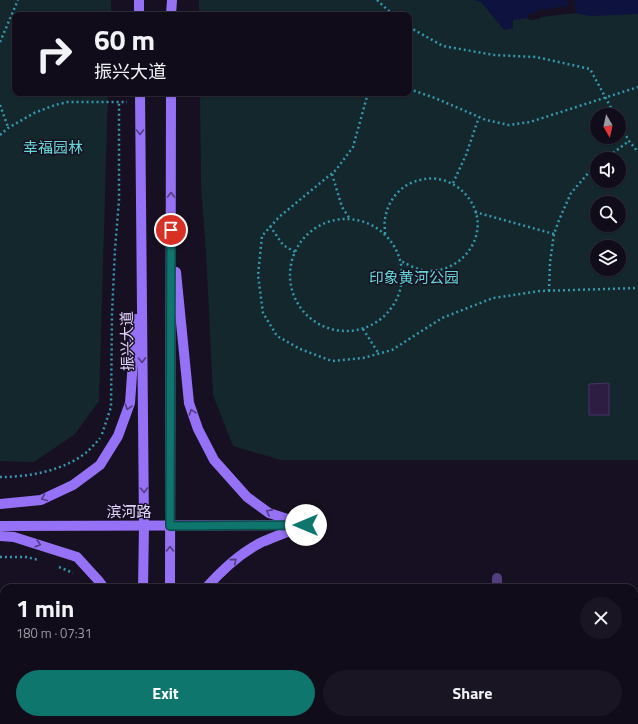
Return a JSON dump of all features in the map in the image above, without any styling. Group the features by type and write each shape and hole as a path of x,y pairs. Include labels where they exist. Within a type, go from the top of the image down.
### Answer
{"main road":[{"path":"139,0 139,12"},
{"path":"172,0 172,12"},
{"path":"170,584 171,96"},
{"name":"振兴大道","path":"140,97 144,526 143,584"},
{"path":"171,214 189,403 198,429 214,460 247,497 269,514 306,525"},
{"path":"0,504 41,500 73,485 100,465 118,436 130,403 141,243"},
{"path":"210,584 238,556 262,542 306,525"},
{"name":"滨河路","path":"0,526 306,525"},
{"path":"0,536 14,537 77,557 101,584"}],"path":[{"path":"13,12 18,0"},
{"path":"376,0 390,12"},
{"path":"0,42 12,14"},
{"path":"412,29 444,46 494,55 536,57 590,69 611,108"},
{"path":"412,90 436,98 486,120 510,125 530,122 606,98 638,86"},
{"path":"367,96 353,147 336,170 279,217 262,236 258,275 262,312 277,336 300,349 332,361 363,358 392,350 442,318 493,298 540,291 638,288"},
{"path":"0,134 34,113 55,105 68,102 120,102 140,97"},
{"path":"0,477 23,476 54,469 74,460 86,452 102,437 111,407 112,314 119,200 120,102"},
{"path":"0,105 8,128"},
{"path":"453,184 466,156 479,117"},
{"path":"626,136 638,152"},
{"path":"615,152 629,141"},
{"path":"549,291 550,262 554,234 571,193 590,172"},
{"path":"332,174 342,207 350,220"},
{"path":"385,234 385,219 389,205 397,192 409,184 423,179 439,179 453,184 465,193 474,206 478,221 476,237 469,251 458,262 444,269 428,271 413,268 400,260"},
{"path":"475,212 554,234"},
{"path":"337,220 355,220 373,226 385,234 398,253 403,272 401,290 393,307 380,321 362,329 344,332 326,328 310,319 298,305 291,288 290,276 290,270 295,252 305,237 320,226 337,220"},
{"path":"270,226 283,245 295,252"},
{"path":"362,329 379,354"},
{"path":"0,557 26,557 45,562"},
{"path":"58,566 73,573 78,578"}],"green space":[{"name":"幸福园林","path":"0,0 111,0 111,12 12,12 12,96 108,96 99,401 75,434 34,462 0,461"},
{"name":"印象黄河公园","path":"199,0 638,0 638,460 281,460 233,446 213,395 206,252 201,187 200,96 412,96 412,12 199,12"}],"shaded area":[{"path":"474,0 638,0 638,14 590,16 575,13 513,20 513,28 504,30 481,2"}],"pier":[{"path":"568,0 574,0 576,13 540,17 540,19 529,20 528,14 537,13 537,10 568,6"}],"building":[{"path":"609,383 609,415 589,415 589,384"}],"route":[{"path":"171,230 170,526 306,525"}]}
